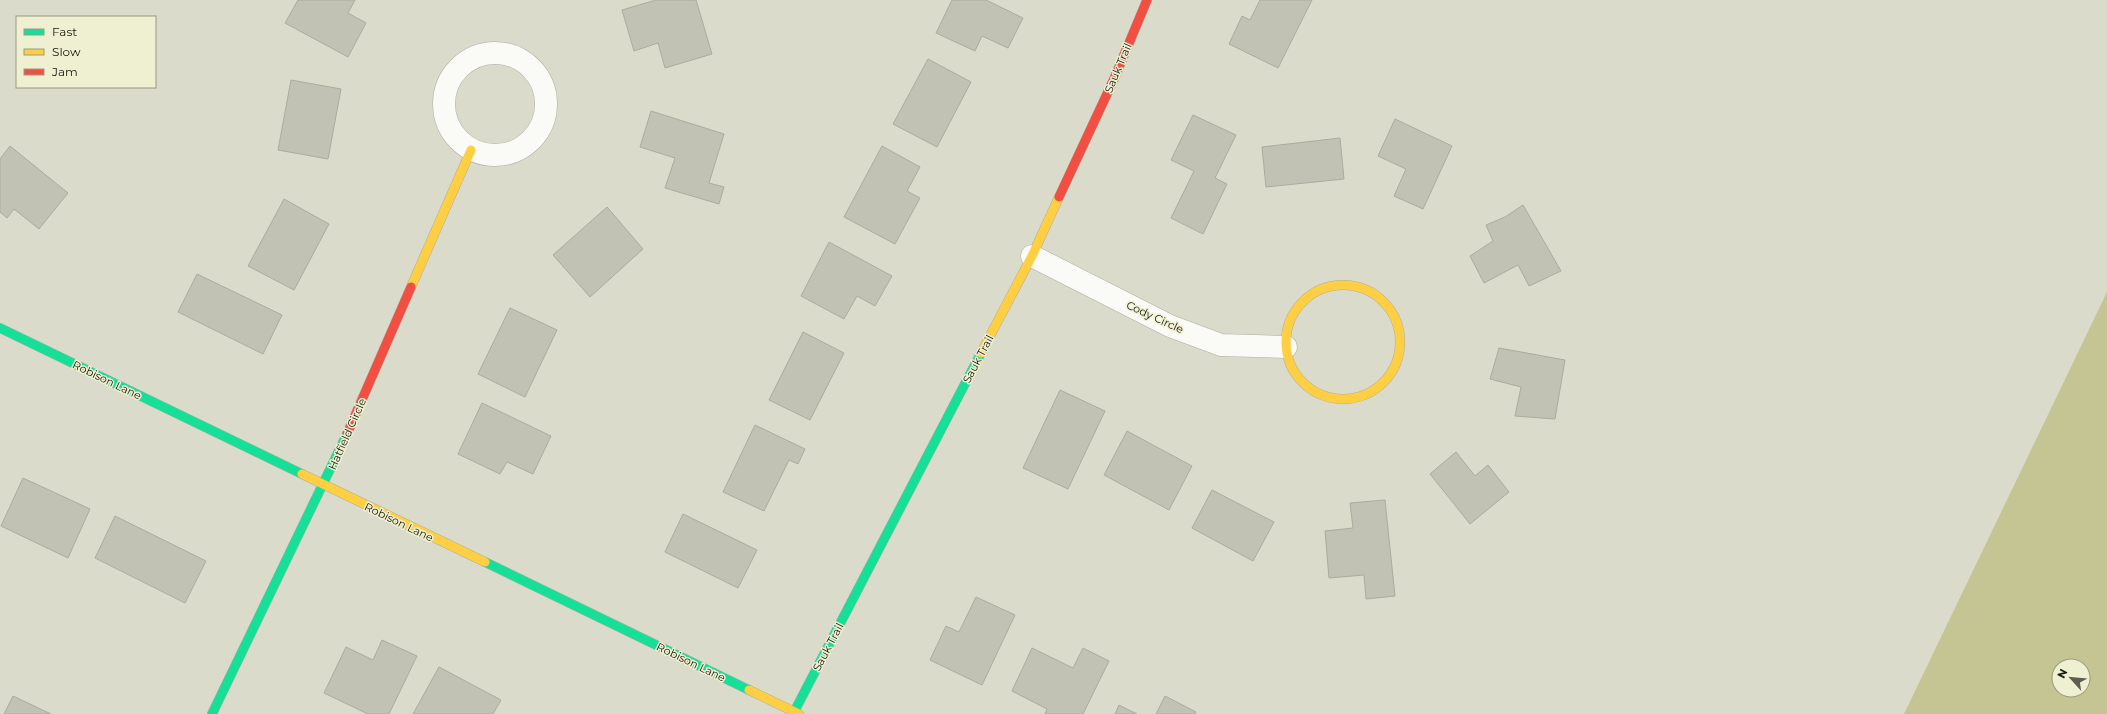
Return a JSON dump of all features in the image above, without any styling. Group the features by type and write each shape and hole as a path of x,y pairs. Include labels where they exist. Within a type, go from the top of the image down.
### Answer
{"street":[{"name":"Sauk Trail","path":"797,713 1032,256 1114,79 1147,0"},
{"path":"501,53 520,59 536,72 545,90 547,109 541,129 528,144 510,154 490,156 471,150 455,137 446,119 444,99 450,80 463,64 481,55 501,53"},
{"name":"Hatfield Circle","path":"212,714 324,486 471,150"},
{"name":"Cody Circle","path":"1032,256 1170,326 1220,345 1286,347"},
{"path":"1350,285 1368,290 1394,315 1400,333 1400,351 1394,370 1382,385 1365,396 1346,400 1326,398 1308,389 1295,375 1287,356 1286,347 1287,328 1296,310 1315,292 1332,286 1350,285"},
{"name":"Robison Lane","path":"0,328 324,486 797,713"}],"shaded area":[{"path":"2107,292 2107,714 1904,714"}],"building":[{"path":"298,0 355,0 348,13 366,23 348,57 285,23"},
{"path":"656,0 696,0 712,54 665,68 658,43 634,51 622,10"},
{"path":"952,0 986,0 1023,18 1008,48 982,36 975,51 936,33"},
{"path":"1260,0 1312,0 1278,68 1229,44 1242,16 1250,20"},
{"path":"928,59 971,82 937,147 893,124"},
{"path":"291,80 341,89 328,159 278,150"},
{"path":"651,111 724,134 709,183 724,187 719,204 665,188 675,158 640,147"},
{"path":"1193,115 1236,135 1215,178 1227,184 1203,234 1171,218 1194,171 1171,160"},
{"path":"1395,119 1452,146 1423,209 1394,196 1406,169 1378,156"},
{"path":"1340,138 1344,179 1266,187 1262,147"},
{"path":"10,146 68,193 39,229 14,209 7,218 0,212 0,159"},
{"path":"882,146 920,167 907,191 920,198 895,244 844,217"},
{"path":"284,199 329,224 294,290 248,266"},
{"path":"1523,205 1561,271 1529,286 1518,265 1484,283 1470,256 1493,241 1486,225 1505,217"},
{"path":"607,207 643,249 590,297 553,255"},
{"path":"829,242 892,276 875,306 857,296 844,319 801,296"},
{"path":"197,274 282,315 263,354 178,312"},
{"path":"510,308 557,330 525,397 478,374"},
{"path":"803,332 844,353 810,420 769,400"},
{"path":"1499,348 1565,360 1555,419 1515,416 1521,387 1490,379"},
{"path":"1060,390 1105,411 1068,489 1023,468"},
{"path":"482,403 551,436 533,474 507,462 500,474 458,454"},
{"path":"755,425 805,449 798,464 789,460 764,511 723,492"},
{"path":"1127,431 1192,466 1169,510 1104,475"},
{"path":"1456,452 1475,476 1488,465 1509,492 1470,524 1430,474"},
{"path":"23,478 90,509 68,558 1,526"},
{"path":"1212,490 1274,522 1253,561 1192,528"},
{"path":"1385,500 1395,596 1366,599 1364,575 1329,578 1325,531 1353,528 1350,503"},
{"path":"683,514 757,550 738,588 665,552"},
{"path":"115,516 206,561 185,603 95,558"},
{"path":"976,597 1015,615 982,685 930,660 946,626 959,632"},
{"path":"382,640 417,656 389,714 368,714 324,693 346,647 373,660"},
{"path":"1032,648 1073,668 1083,648 1109,661 1083,714 1045,714 1047,709 1012,691"},
{"path":"439,667 501,700 493,714 413,714"},
{"path":"13,696 51,714 4,714"},
{"path":"1165,696 1196,712 1195,714 1156,714"},
{"path":"1119,705 1137,714 1115,714"}],"traffic: fast":[{"path":"0,328 302,474"},
{"path":"794,712 981,353"},
{"path":"212,714 347,434"},
{"path":"485,562 749,690"}],"traffic: slow":[{"path":"411,287 471,150"},
{"path":"981,353 1032,256 1059,197"},
{"path":"1343,285 1365,289 1383,302 1396,320 1400,342 1396,364 1383,382 1365,395 1343,399 1321,395 1303,382 1290,364 1286,342 1290,320 1303,302 1321,289 1343,285"},
{"path":"302,474 485,562"},
{"path":"749,690 799,714"}],"traffic: jam":[{"path":"1059,197 1114,79 1147,0"},
{"path":"347,434 411,287"}]}
